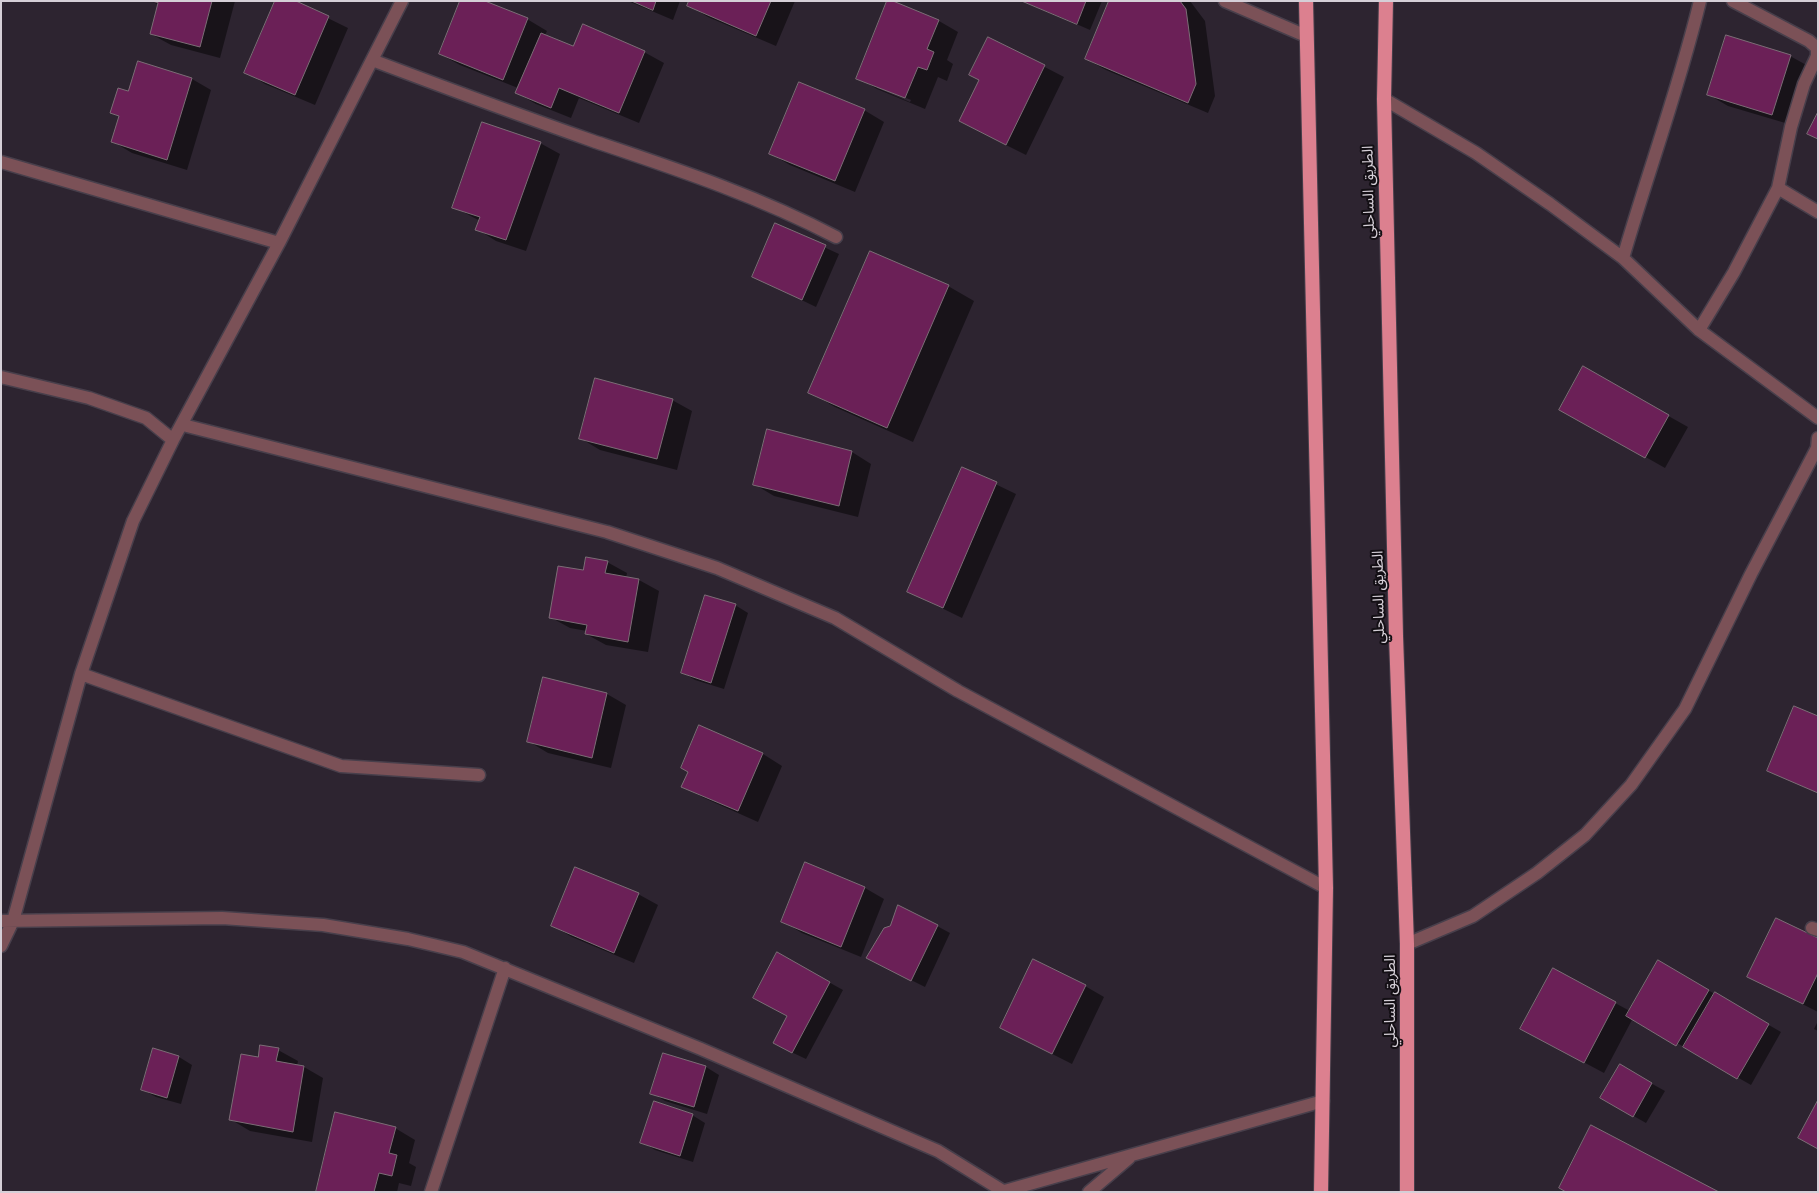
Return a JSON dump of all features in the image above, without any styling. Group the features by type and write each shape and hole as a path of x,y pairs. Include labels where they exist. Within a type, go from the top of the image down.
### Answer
{"highway":[{"path":"1306,1 1326,888 1321,1192"},
{"name":"الطريق الساحلي","path":"1386,1 1384,99 1396,636 1407,944 1407,1192"}],"street":[{"path":"1,946 81,674 133,521 173,440 183,425 279,243 402,1"},
{"path":"1225,1 1306,36"},
{"path":"1623,258 1643,187 1687,55 1700,1"},
{"path":"1698,330 1734,272 1778,188 1791,127 1804,84 1817,56 1817,48 1809,41 1733,1"},
{"path":"372,60 480,102 707,179 802,219 836,237"},
{"path":"1384,99 1476,153 1623,258 1698,330 1818,418"},
{"path":"1,162 279,243"},
{"path":"1778,188 1818,212"},
{"path":"1,377 89,398 146,418 173,440"},
{"path":"183,425 607,532 718,568 835,618 958,691 1326,888"},
{"path":"1407,944 1473,916 1537,873 1585,836 1631,785 1686,709 1751,574 1806,472 1817,448 1818,438"},
{"path":"1806,472 1818,477"},
{"path":"81,674 341,766 479,775"},
{"path":"7,921 222,918 323,925 417,941 463,952 701,1049 938,1151 1002,1191 1323,1101"},
{"path":"432,1192 505,968"},
{"path":"1089,1192 1132,1156"}],"building":[{"path":"152,1 212,1 200,47 150,34 158,3"},
{"path":"275,1 296,1 329,16 295,95 244,73"},
{"path":"460,1 485,1 528,18 503,80 439,54"},
{"path":"632,1 656,1 653,10"},
{"path":"689,1 771,1 756,36 687,6"},
{"path":"887,1 893,1 939,20 927,49 934,52 927,70 918,67 905,98 856,79"},
{"path":"1022,1 1086,1 1077,24"},
{"path":"1109,1 1180,1 1186,9 1196,84 1188,103 1085,59"},
{"path":"583,24 645,51 619,113 559,88 551,108 515,93 541,33 573,46"},
{"path":"1726,35 1791,55 1772,115 1707,95"},
{"path":"988,37 1045,65 1006,145 959,121 979,80 969,75"},
{"path":"138,61 192,78 167,160 111,142 119,116 110,113 118,88 128,91"},
{"path":"799,82 865,109 835,181 769,154"},
{"path":"1818,112 1818,139 1807,134"},
{"path":"482,122 541,142 506,240 475,230 480,217 452,208"},
{"path":"775,223 826,245 802,300 752,277"},
{"path":"870,251 949,285 887,428 808,393"},
{"path":"1583,366 1669,415 1645,458 1559,410"},
{"path":"595,378 673,399 657,459 579,439"},
{"path":"767,429 852,451 839,506 753,485"},
{"path":"962,467 997,482 943,608 907,592"},
{"path":"586,557 608,561 605,573 639,579 628,642 585,634 587,625 549,618 558,566 583,570"},
{"path":"705,595 736,604 711,683 681,673"},
{"path":"543,677 607,693 592,758 527,742"},
{"path":"1794,706 1818,716 1818,793 1767,771"},
{"path":"699,725 763,753 738,811 681,787 688,772 681,768"},
{"path":"805,862 865,887 841,947 781,922"},
{"path":"575,867 639,893 614,953 551,926"},
{"path":"898,905 938,925 911,981 866,958 884,928 890,926"},
{"path":"1776,918 1818,938 1818,973 1803,1004 1747,977"},
{"path":"777,952 830,982 792,1053 773,1043 787,1016 753,998"},
{"path":"1033,959 1086,985 1052,1054 1000,1028"},
{"path":"1658,960 1709,990 1676,1046 1626,1016"},
{"path":"1553,968 1616,1002 1584,1063 1520,1029"},
{"path":"1715,992 1769,1024 1737,1079 1683,1047"},
{"path":"260,1045 279,1048 276,1061 304,1066 293,1132 229,1120 241,1054 258,1057"},
{"path":"153,1048 179,1056 167,1098 141,1090"},
{"path":"663,1053 706,1066 694,1107 650,1094"},
{"path":"1620,1064 1652,1083 1633,1117 1600,1098"},
{"path":"1818,1100 1818,1149 1798,1138"},
{"path":"654,1101 693,1114 680,1156 640,1143"},
{"path":"335,1112 396,1127 389,1153 397,1155 392,1176 379,1173 374,1192 316,1192"},
{"path":"1591,1125 1719,1192 1566,1192 1559,1188"}]}
